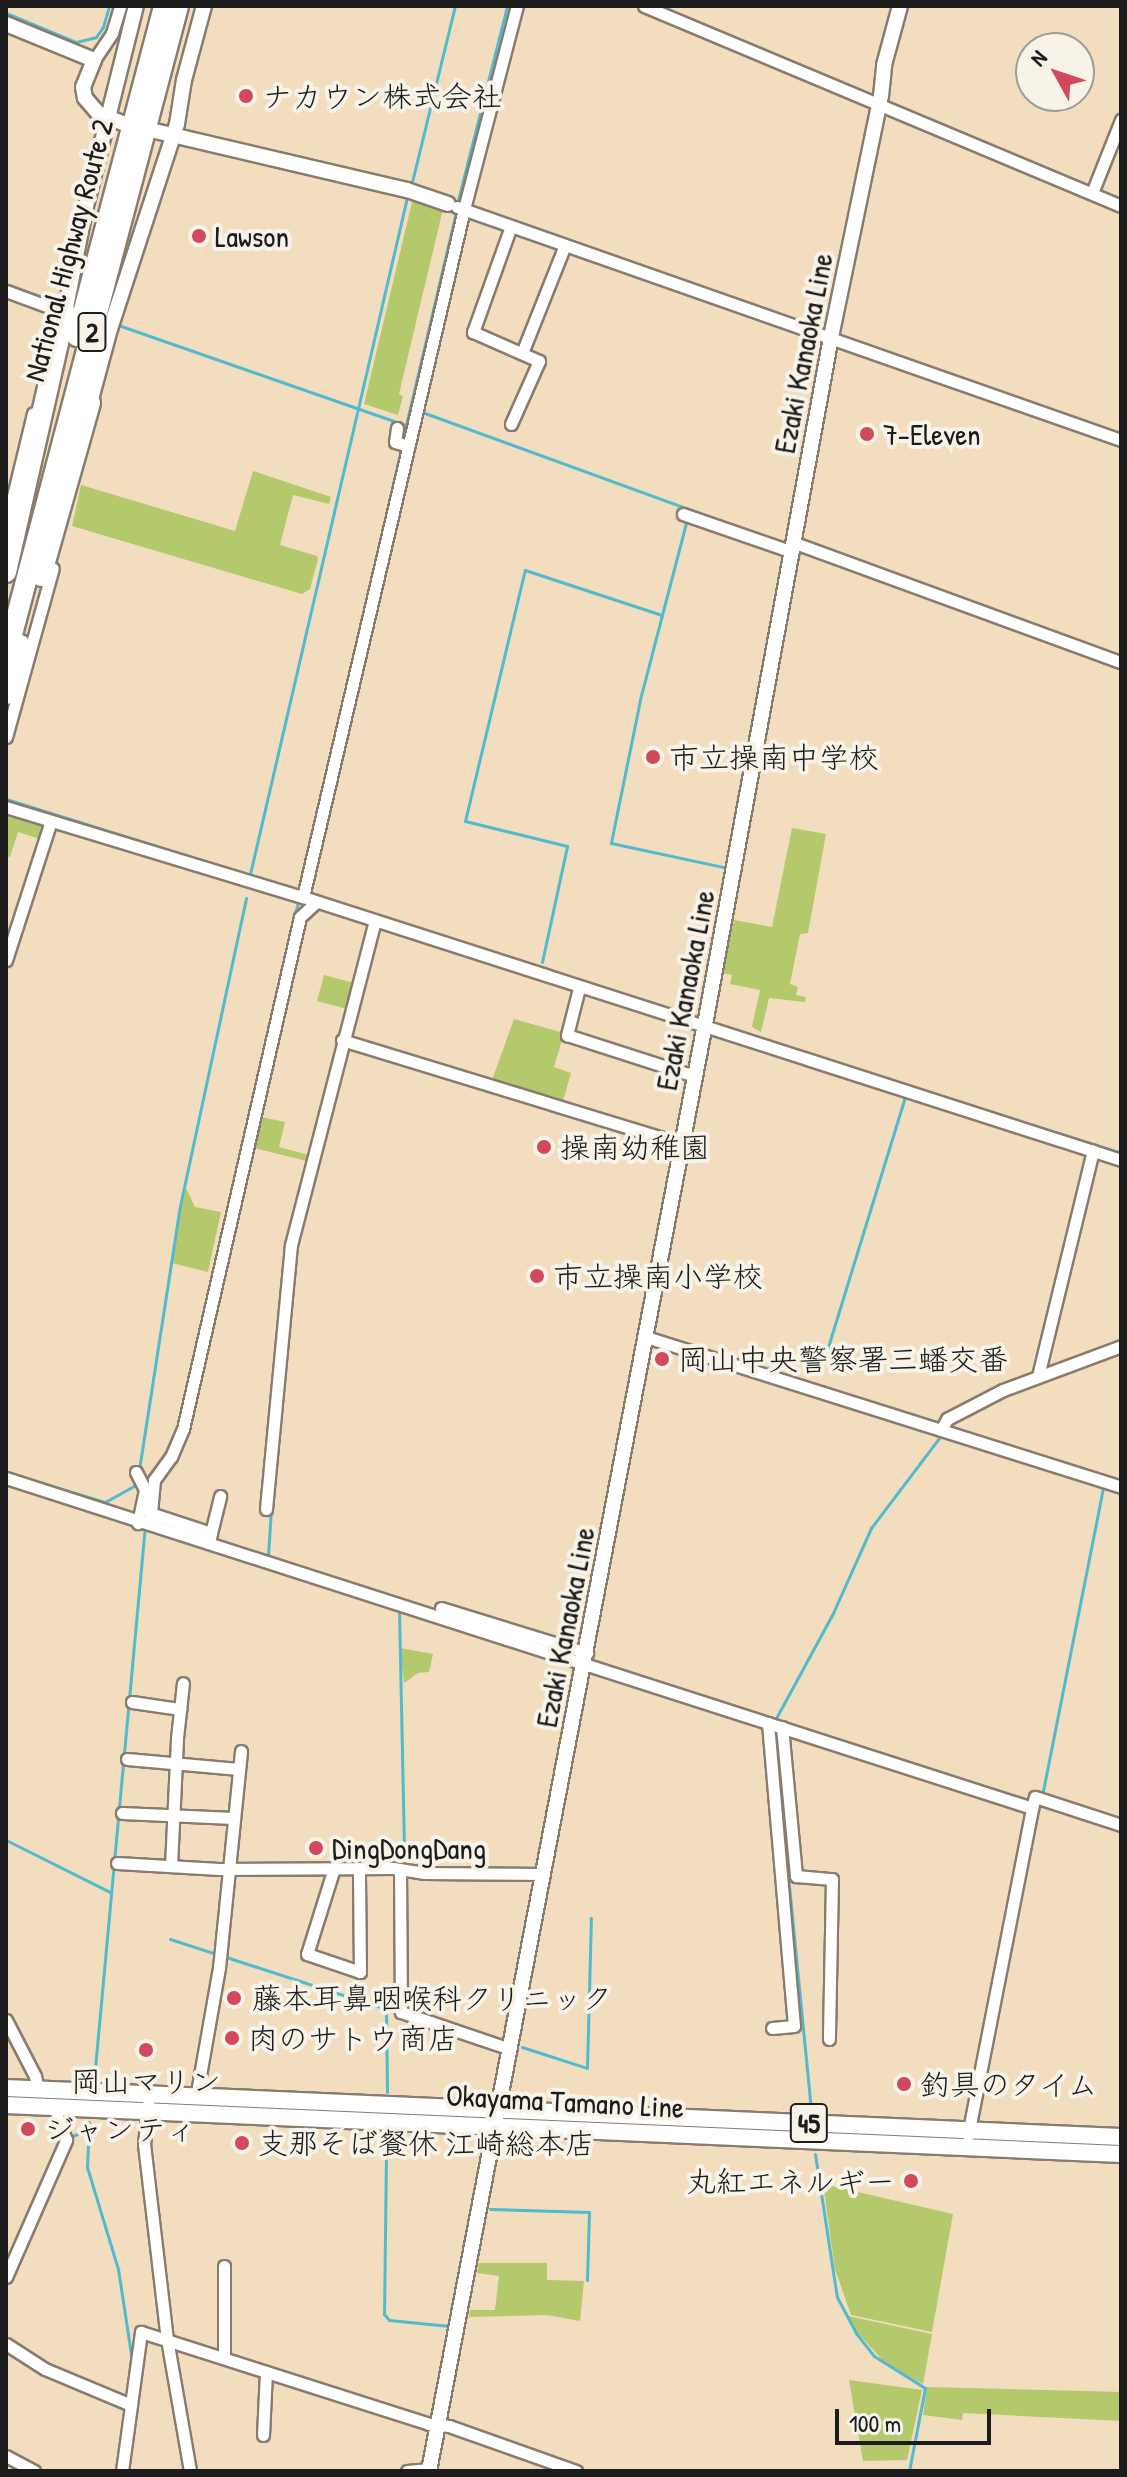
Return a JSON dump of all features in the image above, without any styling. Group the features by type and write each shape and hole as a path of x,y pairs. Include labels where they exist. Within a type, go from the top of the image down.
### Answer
{"highway":[{"name":"National Highway Route 2","path":"6,602 164,6"},
{"name":"National Highway Route 2","path":"6,657 178,6"},
{"path":"6,572 65,313"},
{"path":"6,694 90,403"}],"main road":[{"path":"65,313 136,6"},
{"path":"90,403 172,136 204,6"},
{"name":"Ezaki Kanaoka Line","path":"429,2470 705,1028 831,337 881,101 884,65 900,6"},
{"path":"6,24 94,60 83,87 85,98 109,118 123,123"},
{"path":"155,131 407,190 456,206"},
{"name":"Okayama Tamano Line","path":"6,2088 967,2148 1121,2154"},
{"name":"Okayama Tamano Line","path":"6,2105 148,2113 496,2118 1121,2137"}],"street":[{"path":"94,60 112,33 120,6"},
{"path":"148,1521 154,1480 171,1457 183,1429 305,897 403,445 418,410 456,206 517,6"},
{"path":"644,6 1094,190 1121,206"},
{"path":"1094,190 1121,120"},
{"path":"456,206 1121,440"},
{"path":"511,226 473,332 539,361 511,424"},
{"path":"522,353 565,245"},
{"path":"6,291 65,313 29,424 6,525"},
{"path":"6,737 72,499 90,403"},
{"path":"397,428 403,445"},
{"path":"683,514 794,547 1121,662"},
{"path":"6,807 305,897 579,988 1121,1160"},
{"path":"6,960 51,821"},
{"path":"266,1509 291,1245 375,921"},
{"path":"579,988 567,1035 695,1076"},
{"path":"342,1040 682,1144"},
{"path":"1038,1376 1093,1151"},
{"path":"646,1337 1121,1487"},
{"path":"944,1431 947,1419 1038,1376 1121,1346"},
{"path":"6,1478 210,1538 586,1659"},
{"path":"139,1479 145,1490 148,1521"},
{"path":"210,1538 220,1496"},
{"path":"441,1608 774,1725 1121,1825"},
{"path":"171,1866 183,1683"},
{"path":"132,1702 180,1709"},
{"path":"772,2028 794,2026 774,1725"},
{"path":"774,1725 796,1876 832,1879 829,2039"},
{"path":"196,2098 219,1968 241,1751"},
{"path":"127,1759 239,1769"},
{"path":"967,2148 1036,1802"},
{"path":"122,1813 233,1818"},
{"path":"117,1863 544,1874"},
{"path":"334,1868 307,1954 360,1972 359,1868"},
{"path":"400,1869 401,2012 510,2049"},
{"path":"6,2020 35,2076 38,2090"},
{"path":"149,2095 144,2144 167,2339 190,2471"},
{"path":"6,2277 66,2140 57,2117 58,2108"},
{"path":"224,2266 224,2358"},
{"path":"122,2471 128,2404 138,2361 137,2336 141,2332 576,2471"},
{"path":"6,2344 45,2369 128,2404"},
{"path":"263,2435 266,2372"},
{"path":"6,2456 34,2471"},
{"path":"407,2471 429,2470"}],"green space":[{"path":"413,198 443,209 399,394 403,396 398,415 364,404"},
{"path":"253,471 331,497 329,504 293,495 280,545 317,556 318,559 310,589 302,594 72,526 81,485 235,531"},
{"path":"6,813 44,827 40,839 18,832 10,857 6,856"},
{"path":"792,828 826,834 808,933 800,934 790,984 798,987 796,995 806,997 805,1002 769,998 761,1032 752,1027 760,990 730,984 732,975 723,973 734,920 772,927"},
{"path":"324,975 354,983 347,1009 317,1001"},
{"path":"514,1019 564,1033 554,1067 571,1073 563,1101 492,1080"},
{"path":"257,1116 285,1122 279,1147 309,1155 307,1161 250,1147"},
{"path":"185,1186 195,1207 221,1212 208,1272 172,1263"},
{"path":"400,1648 433,1654 429,1672 418,1673 404,1683"},
{"path":"823,2184 953,2214 932,2332 851,2315 835,2269"},
{"path":"479,2263 547,2263 547,2280 584,2281 580,2321 547,2315 469,2317 470,2310 495,2310 499,2276 477,2273"},
{"path":"848,2316 932,2334 923,2384 887,2365 857,2332"},
{"path":"849,2380 922,2390 907,2460 863,2461"},
{"path":"927,2387 1121,2392 1121,2421 963,2413 962,2420 923,2415"}],"waterway":[{"path":"6,13 76,42 96,37 103,27 109,6"},
{"path":"411,186 455,6"},
{"path":"457,204 507,6"},
{"path":"659,6 877,97"},
{"path":"884,100 1091,187"},
{"path":"1098,190 1121,200"},
{"path":"250,874 407,197"},
{"path":"402,442 456,212"},
{"path":"6,284 59,303"},
{"path":"121,326 405,425"},
{"path":"422,412 749,531"},
{"path":"225,1222 401,449"},
{"path":"687,519 640,700 611,843 728,868"},
{"path":"542,962 567,846 465,821 525,570 662,615"},
{"path":"969,612 1121,669"},
{"path":"6,799 262,879"},
{"path":"139,1470 180,1206 246,898"},
{"path":"296,914 307,903"},
{"path":"847,1066 1121,1153"},
{"path":"824,1360 905,1096"},
{"path":"949,1425 967,1415"},
{"path":"775,1720 833,1613 871,1528 942,1434"},
{"path":"6,1472 105,1502 137,1484"},
{"path":"1042,1796 1103,1487"},
{"path":"268,1556 271,1508"},
{"path":"94,2079 145,1525"},
{"path":"214,1539 439,1611"},
{"path":"399,1610 404,1858"},
{"path":"595,1661 1029,1800"},
{"path":"775,1743 811,2110"},
{"path":"6,1840 110,1892"},
{"path":"522,2047 587,2068 591,1918"},
{"path":"170,1939 213,1953"},
{"path":"406,1950 407,2011"},
{"path":"223,1956 386,2009 387,2092"},
{"path":"89,2122 87,2167 118,2269 132,2360"},
{"path":"70,2137 89,2129"},
{"path":"386,2154 384,2314 389,2320 450,2326"},
{"path":"815,2154 837,2297 856,2333 874,2356 925,2388 909,2471"},
{"path":"490,2209 589,2212 587,2280"}],"place":[{"name":"ナカウン株式会社","path":"246,96"},
{"name":"Lawson","path":"199,236"},
{"name":"7-Eleven","path":"867,434"},
{"name":"市立操南中学校","path":"653,757"},
{"name":"操南幼稚園","path":"544,1147"},
{"name":"市立操南小学校","path":"537,1276"},
{"name":"岡山中央警察署三蟠交番","path":"662,1359"},
{"name":"DingDongDang","path":"316,1848"},
{"name":"藤本耳鼻咽喉科クリニック","path":"234,1998"},
{"name":"肉のサトウ商店","path":"232,2038"},
{"name":"岡山マリン","path":"146,2050"},
{"name":"釣具のタイム","path":"904,2084"},
{"name":"ジャンティ","path":"28,2129"},
{"name":"支那そば餐休 江崎総本店","path":"242,2143"},
{"name":"丸紅エネルギー","path":"911,2181"}]}
